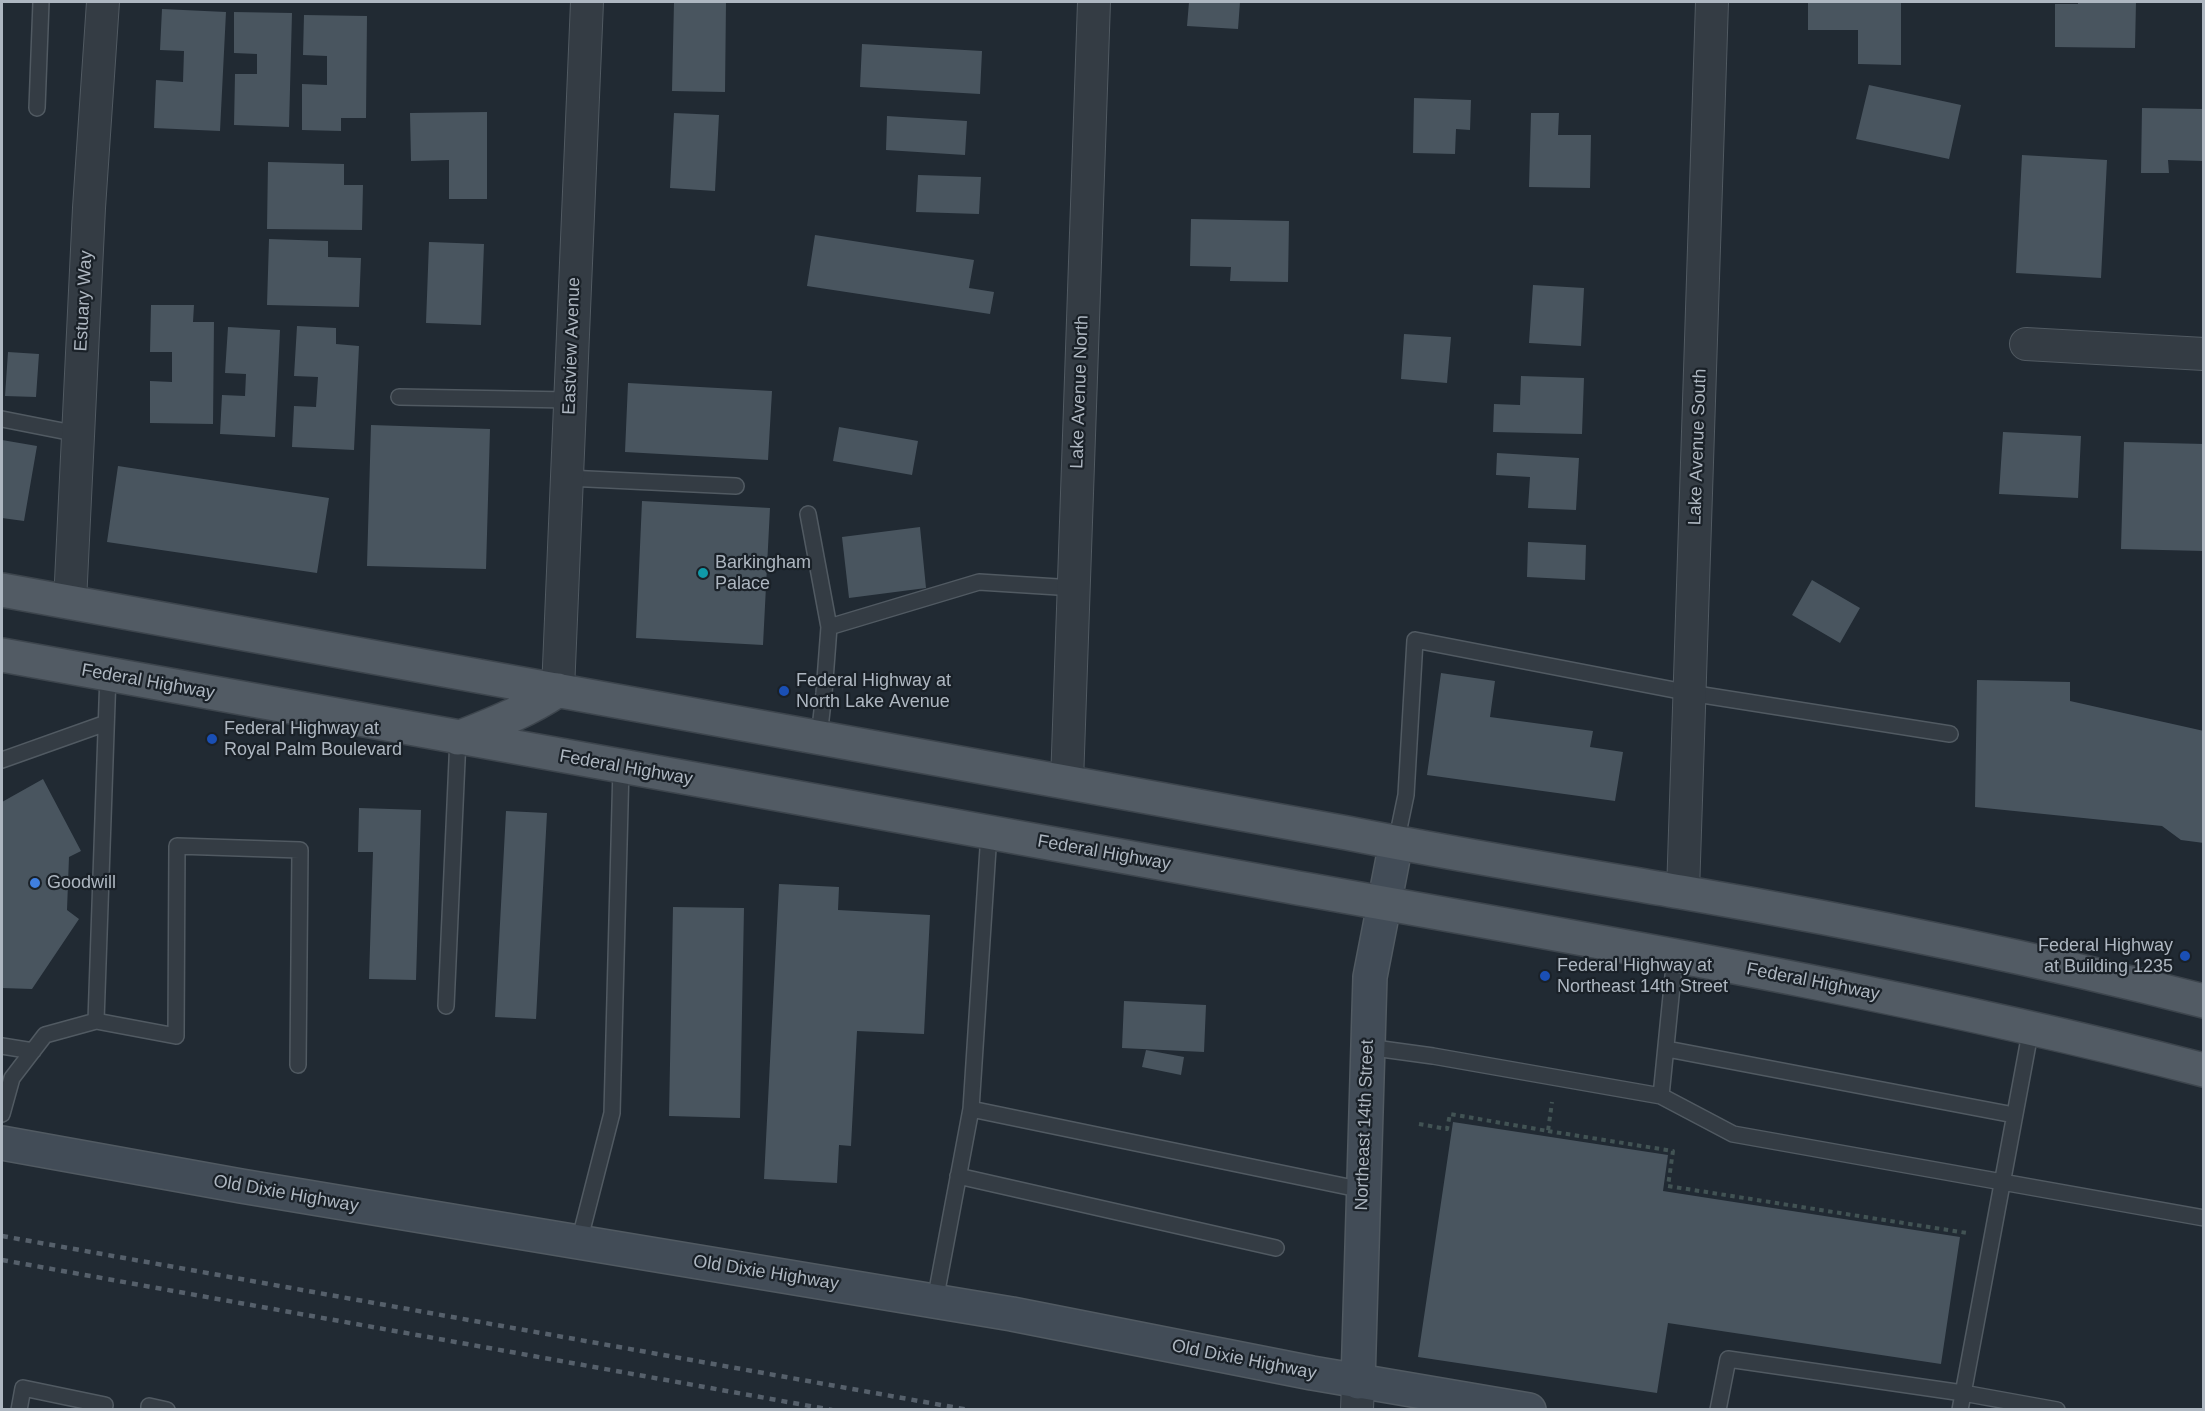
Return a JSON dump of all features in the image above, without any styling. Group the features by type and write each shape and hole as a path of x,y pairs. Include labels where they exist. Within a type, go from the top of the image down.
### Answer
{"main road":[{"path":"2,590 1962,944 2204,1001"},
{"name":"Federal Highway","path":"2,655 1861,991 2098,1042 2204,1070"},
{"path":"458,738 538,704 558,690"}],"street":[{"name":"Estuary Way","path":"70,602 89,208 103,2"},
{"name":"Eastview Avenue","path":"558,690 587,2"},
{"name":"Lake Avenue North","path":"1067,782 1094,2"},
{"name":"Lake Avenue South","path":"1683,892 1712,2"},
{"path":"2026,344 2204,354"},
{"name":"Northeast 14th Street","path":"1358,1396 1370,977 1396,843"},
{"name":"Old Dixie Highway","path":"2,1143 241,1186 1024,1316 1358,1396 1529,1410"}],"lane":[{"path":"37,108 41,2"},
{"path":"399,397 570,400"},
{"path":"2,419 78,434"},
{"path":"567,478 736,486"},
{"path":"808,514 829,627 819,737"},
{"path":"829,627 979,582 1074,588"},
{"path":"1396,843 1406,795 1415,640 1690,693 1950,734"},
{"path":"96,1021 108,674"},
{"path":"2,760 106,723"},
{"path":"447,1006 458,738"},
{"path":"579,1242 612,1113 621,767"},
{"path":"934,1301 970,1109 989,833"},
{"path":"2,1114 12,1078 45,1035 96,1021 176,1036 177,846 300,850 298,1065"},
{"path":"1661,1096 1675,956"},
{"path":"1960,1410 2031,1028"},
{"path":"2,1046 33,1051"},
{"path":"1367,1047 1433,1056 1661,1096 1732,1134 2204,1218"},
{"path":"1666,1049 2014,1115"},
{"path":"970,1109 1363,1190"},
{"path":"958,1176 1276,1248"},
{"path":"1718,1410 1728,1359 1963,1393 2057,1410"},
{"path":"19,1410 23,1388 105,1405 104,1410"},
{"path":"148,1410 149,1406 166,1410"}],"path":[{"path":"1548,1131 1556,1079"},
{"path":"1419,1124 1447,1129 1450,1114 1673,1151 1668,1186 1992,1238"}],"building":[{"path":"674,2 726,2 725,92 672,91"},
{"path":"1189,2 1240,2 1238,29 1187,26"},
{"path":"1808,2 1901,2 1901,65 1858,64 1858,30 1808,30"},
{"path":"2078,2 2136,2 2135,48 2055,47 2055,4 2078,4"},
{"path":"162,9 226,12 220,131 154,128 156,80 183,82 184,51 160,50"},
{"path":"234,12 292,13 289,127 234,125 235,74 257,74 257,54 234,53"},
{"path":"304,15 367,16 366,118 341,118 341,131 302,130 302,84 327,85 327,56 303,55"},
{"path":"862,44 982,51 980,94 860,87"},
{"path":"1869,85 1961,105 1949,159 1856,139"},
{"path":"1414,98 1471,100 1470,130 1456,129 1455,154 1413,153"},
{"path":"2142,108 2204,109 2204,161 2168,160 2169,173 2141,173"},
{"path":"487,112 487,199 449,199 449,160 411,161 410,113"},
{"path":"674,113 719,115 715,191 670,188"},
{"path":"1531,113 1559,113 1558,135 1591,135 1590,188 1529,187"},
{"path":"887,116 967,121 965,155 886,150"},
{"path":"2022,155 2107,160 2101,278 2016,273"},
{"path":"268,162 344,164 344,185 363,185 362,230 267,229"},
{"path":"918,175 981,177 979,214 916,212"},
{"path":"1191,219 1289,221 1288,282 1230,281 1231,267 1190,266"},
{"path":"815,235 974,260 969,288 994,292 990,314 807,286"},
{"path":"269,239 328,241 328,257 361,258 359,307 267,305"},
{"path":"429,242 484,244 481,325 426,323"},
{"path":"1533,285 1584,288 1581,346 1529,343"},
{"path":"151,305 194,305 193,322 214,322 213,424 150,423 150,381 172,382 172,352 150,352"},
{"path":"297,326 336,328 336,344 359,346 354,450 292,447 294,406 316,407 318,377 294,376"},
{"path":"228,327 280,330 275,437 220,434 222,395 245,396 246,374 225,373"},
{"path":"1404,334 1451,337 1447,383 1401,379"},
{"path":"8,352 39,354 36,397 5,396"},
{"path":"1521,376 1584,378 1582,434 1493,432 1494,404 1520,405"},
{"path":"628,383 772,391 768,460 625,452"},
{"path":"371,425 490,429 486,569 367,566"},
{"path":"839,427 918,441 912,475 833,461"},
{"path":"2003,432 2081,436 2078,498 1999,494"},
{"path":"2,440 37,446 24,521 2,518"},
{"path":"2124,442 2204,444 2204,551 2121,549"},
{"path":"1497,453 1579,458 1576,510 1528,508 1530,477 1496,475"},
{"path":"118,466 329,498 317,573 107,542"},
{"name":"Barkingham Palace","path":"642,501 770,508 763,645 636,638"},
{"path":"920,527 926,588 849,598 842,537"},
{"path":"1528,542 1586,545 1585,580 1527,577"},
{"path":"1812,580 1860,608 1840,643 1792,615"},
{"path":"1441,673 1495,681 1490,717 1593,731 1590,747 1623,752 1615,801 1427,775"},
{"path":"1977,680 2070,682 2070,701 2204,731 2204,843 2181,840 2162,826 1975,807"},
{"name":"Goodwill","path":"43,779 81,851 69,857 67,910 79,919 32,989 2,988 2,802"},
{"path":"359,808 421,810 416,980 369,979 373,852 358,852"},
{"path":"506,811 547,813 536,1019 495,1017"},
{"path":"779,884 839,887 838,910 930,915 924,1034 857,1031 851,1146 839,1145 837,1183 764,1179"},
{"path":"673,907 744,908 740,1118 669,1116"},
{"path":"1124,1001 1206,1005 1204,1052 1122,1048"},
{"path":"1146,1050 1184,1057 1181,1075 1142,1067"},
{"path":"1453,1122 1668,1155 1663,1191 1960,1237 1941,1364 1668,1323 1657,1393 1418,1357"}],"railway":[{"path":"2,1236 969,1410"},
{"path":"2,1260 832,1410"}],"place":[{"name":"Barkingham Palace","path":"703,573"},
{"name":"Federal Highway at North Lake Avenue","path":"784,691"},
{"name":"Federal Highway at Royal Palm Boulevard","path":"212,739"},
{"name":"Goodwill","path":"35,883"},
{"name":"Federal Highway at Building 1235","path":"2185,956"},
{"name":"Federal Highway at Northeast 14th Street","path":"1545,976"}]}
